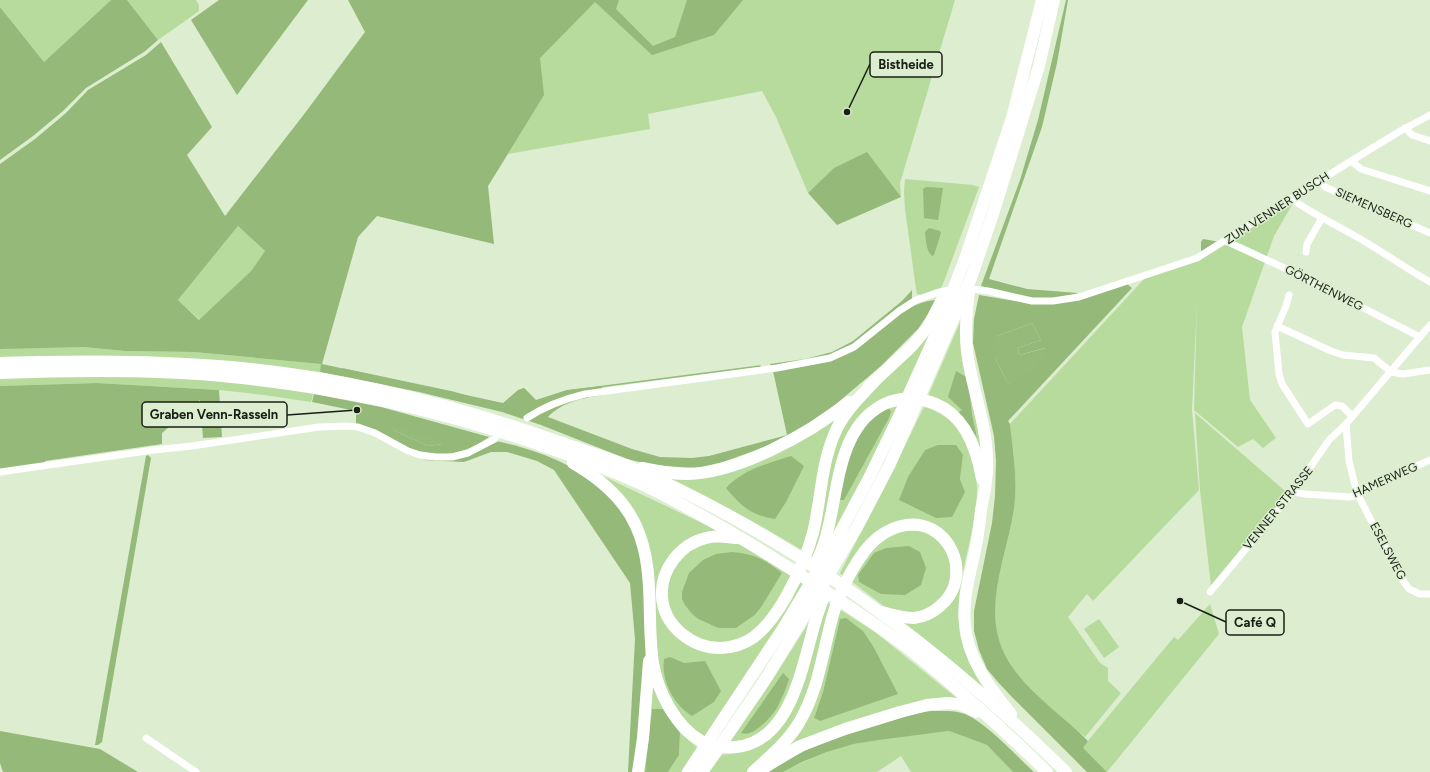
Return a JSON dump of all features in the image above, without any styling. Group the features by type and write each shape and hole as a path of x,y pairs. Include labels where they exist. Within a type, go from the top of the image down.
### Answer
{"highway":[{"path":"688,772 774,643 836,540 870,476 937,332 966,256 1012,118 1042,0"},
{"path":"702,772 763,683 800,624 838,560 888,466 971,278 996,207 1037,73 1054,0"},
{"path":"625,465 669,474 699,473 722,469 767,452 813,428 836,413 874,382 912,346 928,327 966,256"},
{"path":"971,278 966,343 969,364 986,438 987,463 984,496 965,608 964,624 974,660 1000,700 1033,739"},
{"path":"0,363 105,361 156,362 232,367 305,376 390,392 448,406 509,424 625,465 721,512 784,548 877,610 955,672 1033,739 1066,772"},
{"path":"0,373 52,371 156,372 230,377 274,382 354,395 450,416 515,436 573,457 651,489 741,538 856,611 910,650 948,681 1047,772"},
{"path":"741,538 716,536 692,543 682,550 674,559 667,571 663,585 662,597 665,608 670,620 676,628 684,636 696,644 710,648 726,648 740,645 754,637 764,627 782,603 801,566 812,533 824,469 834,433 845,414 874,382"},
{"path":"805,592 823,546 847,447 859,425 872,411 882,405 903,398 918,398 941,406 954,416 964,428 976,453 980,467 984,496"},
{"path":"515,436 572,463 588,472 604,484 628,510 643,543 650,577 650,620 647,697 638,772"},
{"path":"753,772 787,738 800,722 815,687 830,624 837,604 853,569 872,543 885,533 905,525 923,526 937,534 949,545 956,560 957,577 948,598 937,609 927,615 919,617 901,617 877,610"},
{"path":"650,620 653,663 658,681 668,704 680,722 689,732 704,742 722,747 739,747 746,745 760,739 771,731 786,709 800,679 817,617 838,560"},
{"path":"757,772 800,746 844,729 927,705 947,703 959,704 992,720"}],"street":[{"name":"ZUM VENNER BUSCH","path":"527,418 556,402 585,394 777,368 830,358 854,347 898,311 910,304 932,294 952,289 968,288 1032,301 1053,302 1080,297 1144,276 1197,258 1404,128 1430,115"},
{"path":"1404,128 1412,135 1430,141"},
{"path":"1351,161 1361,169 1430,191"},
{"name":"SIEMENSBERG","path":"1320,181 1325,187 1430,233"},
{"path":"1292,199 1430,282"},
{"path":"1306,252 1307,244 1322,218"},
{"name":"GÖRTHENWEG","path":"1226,241 1295,273 1420,337"},
{"path":"1289,295 1275,332 1279,374 1282,384 1308,424 1335,405 1342,406 1352,416"},
{"name":"VENNER STRASSE","path":"1210,592 1293,492 1330,440 1346,424 1430,325"},
{"path":"1277,326 1343,355 1374,358 1391,372 1403,374 1430,370"},
{"path":"1346,424 1349,461 1357,494"},
{"path":"0,472 319,427 358,427 375,433 408,451 420,455 436,457 452,457 468,453 495,439"},
{"name":"HAMERWEG","path":"1293,492 1349,497 1430,460"},
{"name":"ESELSWEG","path":"1357,494 1399,575 1409,589 1420,594 1430,594"},
{"path":"146,738 196,772"}],"shaded area":[{"path":"0,0 111,0 44,62 0,7"},
{"path":"111,0 127,0 158,40 144,52 86,88 63,111 33,136 0,160 0,7 44,62"},
{"path":"127,0 196,0 199,5 199,11 158,40"},
{"path":"219,0 308,0 237,95 191,20"},
{"path":"348,0 619,0 616,9 653,46 675,37 687,0 743,0 714,35 652,55 595,2 540,58 544,95 488,186 494,244 377,216 358,237 322,364 503,403 518,390 524,388 536,400 567,390 602,386 603,395 580,399 566,404 548,417 632,449 660,457 692,458 709,456 787,435 773,371 818,363 845,355 867,341 898,315 922,303 935,300 918,329 881,366 836,404 803,427 765,447 723,462 698,468 662,466 627,459 541,425 502,412 419,392 320,372 321,364 194,352 125,351 83,347 0,349 0,164 35,139 66,113 88,90 146,55 161,42 212,127 187,155 225,216 305,113 365,32","holes":["238,226 265,251 251,271 199,320 178,300"]},
{"path":"468,0 955,0 900,183 901,197 813,188 808,193 776,117 762,91 648,114 650,129 508,154 488,186"},
{"path":"1066,0 1068,0 1057,63 1042,127 989,279 1027,289 1078,293 1054,299 1029,298 1004,293 981,286 1020,180 1038,120"},
{"path":"867,152 901,197 837,225 808,193 834,168"},
{"path":"905,179 973,185 979,187 941,288 921,295 917,294 916,289 905,209"},
{"path":"926,187 943,188 938,220 924,218 923,189"},
{"path":"1288,205 1292,205 1274,236 1242,327 1250,400 1276,438 1263,448 1253,439 1238,447 1194,410 1197,303 1192,410 1199,490 1093,601 1087,594 1068,617 1100,663 1108,668 1108,681 1121,693 1085,737 1034,693 1009,662 1000,644 996,625 995,606 997,587 1014,509 1015,498 1015,466 1010,424 1145,278 1199,259"},
{"path":"238,226 265,251 251,271 200,320 178,300"},
{"path":"929,228 940,231 941,233 934,255 932,256 927,248 925,232"},
{"path":"1203,239 1220,242 1203,252 1201,251 1201,242"},
{"path":"1127,284 1132,288 1008,421 1010,424 1015,466 1015,498 1014,509 997,587 995,606 996,625 1000,644 1017,674 1036,694 1088,741 1083,748 1107,772 1087,772 1011,696 987,669 979,650 974,631 974,611 992,523 995,496 996,461 994,436 973,343 974,319 979,295 1033,304","holes":["1032,323 1041,340 1018,348 1019,355 1045,348 1010,384 1007,382 995,358 997,336"]},
{"path":"912,290 912,299 859,341 832,355 772,368 770,364 805,359 832,352 853,341 902,301"},
{"path":"962,318 984,469 977,447 928,396","holes":["962,410 972,414 977,436 957,413"]},
{"path":"1032,323 1041,340 1018,348 1019,355 1046,348 1045,353 1038,364 1027,375 1010,384 1007,382 995,358 991,343 997,336"},
{"path":"927,334 929,335 903,393 888,397 821,539 814,558 808,554 824,480 844,420"},
{"path":"83,347 125,351 194,352 322,364 311,402 219,390 97,383 0,386 0,349"},
{"path":"956,371 968,378 972,414 977,437 957,413 962,410 948,397"},
{"path":"97,383 219,390 222,437 203,438 200,400 162,433 162,444 45,461 45,463 0,470 0,386"},
{"path":"314,394 381,407 489,437 471,447 454,453 438,454 422,452 390,441 356,425 356,411 312,402","holes":["391,429 443,444 428,446"]},
{"path":"898,406 865,474 831,538 838,489 888,408"},
{"path":"924,407 941,414 955,425 962,435 973,458 977,481 976,505 962,576 959,600 960,634 974,669 988,693 899,620 924,618 958,579 937,532 893,526 844,577 840,573","holes":["938,445 963,455 960,479 965,492"]},
{"path":"888,408 891,411 889,418 844,500 840,500 850,450 873,415"},
{"path":"841,412 802,550 752,521 663,475 712,474"},
{"path":"1195,413 1285,491 1286,496 1211,586 1200,490"},
{"path":"392,425 443,440 443,444 428,446 391,429"},
{"path":"496,441 534,451 553,458 587,477 602,489 616,504 632,526 635,533 640,553 646,606 646,651 634,772 628,772 635,639 630,583 554,470 537,461 507,452 491,452 464,462 423,460 464,457"},
{"path":"938,445 956,445 963,455 960,479 965,492 952,517 936,518 899,500 908,477 925,450"},
{"path":"148,455 151,458 102,742 95,745 146,456"},
{"path":"791,456 804,466 786,502 775,519 759,515 748,509 742,505 726,488 740,476 748,472 765,464"},
{"path":"596,474 727,535 687,544 660,589 686,640 744,645 798,581 804,585 743,682 705,738 689,727 660,682 655,656"},
{"path":"898,531 920,531 933,535 950,555 950,584 939,603 914,614 885,607 851,581 868,551"},
{"path":"710,541 738,544 759,554 792,576 775,606 765,620 742,640 708,644 686,633 670,611 667,597 667,582 680,558 693,548","holes":["758,557 782,573 755,615 736,628 718,628 698,619 692,614 682,599"]},
{"path":"909,546 920,552 926,568 921,585 905,595 881,594 859,582 858,575 874,553 886,548"},
{"path":"732,552 747,554 759,558 782,573 755,615 736,628 718,628 698,619 692,614 682,599 682,592 689,573 703,560 716,554"},
{"path":"827,602 832,606 809,696 788,735 748,772 709,772 722,755 744,752 754,748 780,727"},
{"path":"1210,604 1219,634 1107,772 1082,748 1174,637 1178,640"},
{"path":"839,609 875,632 964,704 954,701 783,753","holes":["840,619 820,721 814,718 823,692"]},
{"path":"815,613 800,671 774,723 751,739 730,742 775,676"},
{"path":"846,618 863,631 873,646 898,694 820,721 814,718 823,692 840,619"},
{"path":"1099,619 1119,647 1104,658 1084,629"},
{"path":"670,657 684,663 705,661 721,691 714,702 692,716 674,699 667,684 664,659"},
{"path":"783,673 789,679 777,708 756,730 746,734 741,733"},
{"path":"650,677 663,709 652,710 645,772 640,772"},
{"path":"652,709 663,709 680,733 679,755 668,772 645,772"},
{"path":"931,711 957,712 974,719 992,732 1034,772 1013,772 987,745 949,731 854,744 827,752 802,762 783,772 769,772 795,756 823,743 906,716"},
{"path":"0,731 100,749 138,772 3,772 0,763"},
{"path":"949,731 987,745 1013,772 911,772 901,756 877,772 783,772 800,763 836,749 855,744"},
{"path":"680,733 698,748 681,772 668,772 679,755"}],"waterway":[{"path":"519,392 523,389 525,390 536,402 567,391 760,366"},
{"path":"343,369 452,392 501,406 506,404 515,395"},
{"path":"336,405 364,411"}],"place":[{"name":"Bistheide","path":"847,112"},
{"name":"Graben Venn-Rasseln","path":"357,410"},
{"name":"Café Q","path":"1180,601"}]}
